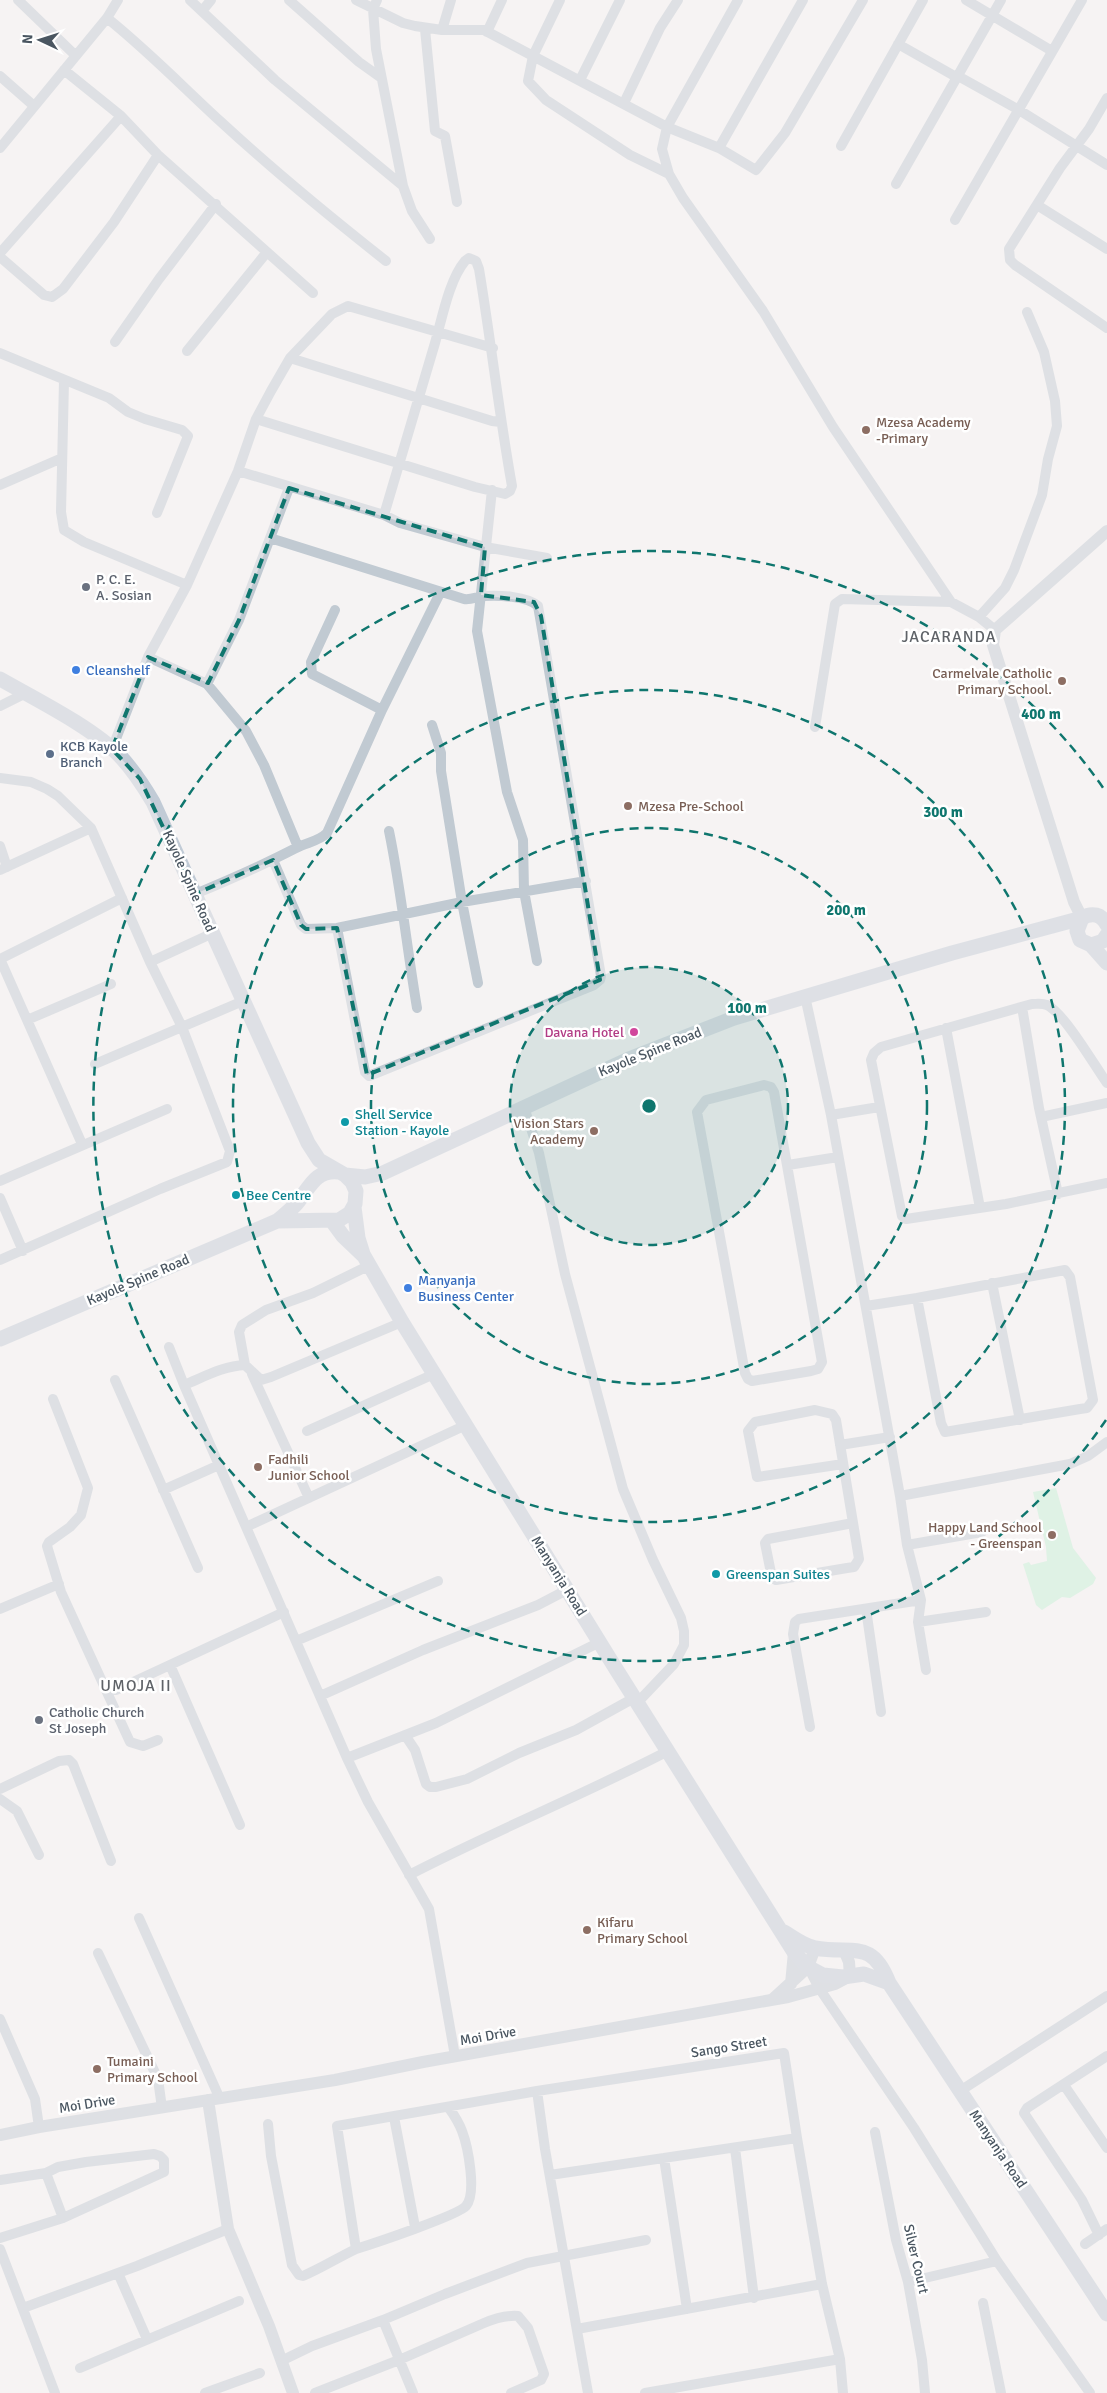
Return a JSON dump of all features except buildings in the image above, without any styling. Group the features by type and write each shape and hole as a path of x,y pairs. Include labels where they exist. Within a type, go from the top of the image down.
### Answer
{"main road":[{"name":"Kayole Spine Road","path":"0,679 90,732 112,749 140,779 153,802 308,1143"},
{"name":"Kayole Spine Road","path":"383,1173 671,1041 734,1018 1043,927 1092,914 1105,919"},
{"path":"1082,918 1077,931 1086,943 1107,962"},
{"path":"1043,927 1086,943 1103,941 1107,934"},
{"path":"308,1143 319,1160 341,1173 354,1186 358,1238 364,1256"},
{"path":"308,1143 311,1160 310,1208 328,1221"},
{"path":"277,1221 292,1208 322,1173 341,1173 365,1177 383,1173"},
{"path":"277,1221 328,1221 345,1217 383,1173"},
{"name":"Kayole Spine Road","path":"1,1336 277,1221"},
{"name":"Manyanja Road","path":"328,1221 364,1256 434,1374 636,1700 784,1932 794,1952 808,1967 817,1973 828,1976 870,1975 889,1983"},
{"name":"Manyanja Road","path":"784,1932 816,1948 855,1950 870,1955 880,1964 889,1983 1107,2314"}],"street":[{"path":"18,0 75,55"},
{"path":"0,148 107,18 118,0"},
{"path":"190,0 276,80 403,186"},
{"path":"202,11 211,0"},
{"path":"289,0 359,62 380,77"},
{"path":"356,0 375,4 404,23 425,29 487,32 667,127 719,148 756,170 786,133 863,0"},
{"path":"442,30 451,0"},
{"path":"487,32 502,0"},
{"path":"560,0 533,56 528,81 546,100 630,154 669,174"},
{"path":"580,80 620,0"},
{"path":"624,103 660,28 678,0"},
{"path":"738,0 667,127 662,149 669,174 683,198 763,311 833,427 951,602 979,618 995,630"},
{"path":"719,148 803,0"},
{"path":"842,146 923,0"},
{"path":"966,0 1052,51"},
{"path":"896,184 994,16 1001,0"},
{"path":"955,220 1082,0"},
{"path":"375,4 380,77 403,186 412,211 430,239"},
{"path":"107,18 144,48 220,121 316,206 386,261"},
{"path":"425,29 435,130 445,136 457,202"},
{"path":"898,44 1019,110 1107,165"},
{"path":"64,70 121,116 158,154 313,293"},
{"path":"0,76 34,106"},
{"path":"1107,98 1009,249 1010,260 1107,328"},
{"path":"0,253 121,116"},
{"path":"0,257 44,295 52,297 62,289 114,222 158,154"},
{"path":"115,342 159,279 216,204"},
{"path":"1037,205 1107,248"},
{"path":"187,351 267,252"},
{"path":"256,419 399,464 475,488 505,494 510,491 512,486 501,422 493,348 476,261 469,258 462,265 450,292 418,398 399,464 384,515"},
{"path":"112,749 148,657 187,585 238,471 256,419 290,358 332,314 348,306 493,348"},
{"path":"979,618 1005,588 1014,570 1042,495 1048,459 1057,426 1055,401 1044,352 1028,312"},
{"path":"0,353 109,398 128,412 145,420 182,430 188,436 157,513"},
{"path":"290,358 501,422"},
{"path":"64,381 61,521 64,530 84,542 187,585"},
{"path":"0,485 62,458"},
{"path":"238,471 289,488 384,515 400,523 484,547 547,558"},
{"path":"207,684 239,620 289,488"},
{"path":"492,490 484,547 477,632 507,792 523,840 524,891 537,961"},
{"path":"1082,918 1074,902 993,645 995,630 1107,530"},
{"path":"270,538 440,593 470,600 481,596 521,599 534,602 538,606 602,976 594,985 370,1076 365,1072 337,928"},
{"path":"195,894 298,847 316,841 327,833 382,710 440,593"},
{"path":"815,727 835,604 848,598 951,602"},
{"path":"335,610 311,662 312,674 382,710"},
{"path":"148,657 207,684 254,742 298,847"},
{"path":"0,706 26,693"},
{"path":"432,725 441,753 441,771 462,902 478,983"},
{"path":"0,778 31,782 47,789 58,796 91,828 150,962 182,1027 229,1144 227,1162 160,1189 0,1260"},
{"path":"0,846 4,868 91,828"},
{"path":"389,831 397,870 401,913 417,1008"},
{"path":"273,860 301,925 306,929 337,928 401,913 586,881"},
{"path":"82,1144 0,959 122,898"},
{"path":"150,962 213,933"},
{"path":"27,1020 111,984"},
{"path":"805,996 831,1115 890,1437 907,1545 921,1600 918,1622 926,1670"},
{"path":"95,1064 243,1001"},
{"path":"1107,1083 1060,1016 1048,1005 1041,1004 1022,1007 881,1047 874,1052 871,1060 902,1216 912,1219 1058,1194 1107,1183"},
{"path":"1022,1007 1041,1117 1058,1194"},
{"path":"946,1028 980,1208"},
{"path":"764,1085 771,1086 774,1092 788,1165 822,1362 818,1369 811,1371 752,1380 745,1373 697,1112 700,1106 706,1100 764,1085"},
{"path":"1041,1117 1107,1103"},
{"path":"405,1735 418,1757 426,1784 430,1787 467,1778 519,1753 576,1730 636,1700 677,1660 684,1645 681,1618 653,1560 623,1489 565,1274 537,1146 524,1107"},
{"path":"831,1115 879,1107"},
{"path":"0,1180 167,1109"},
{"path":"788,1165 838,1157"},
{"path":"0,1198 23,1251"},
{"path":"309,1498 248,1369 239,1332 242,1325 266,1310 313,1293 364,1268 372,1271"},
{"path":"866,1306 1065,1270 1070,1277 1093,1400 1087,1408 945,1432 941,1424 917,1298"},
{"path":"992,1283 1020,1420"},
{"path":"184,1385 229,1366 248,1369 262,1380 402,1322"},
{"path":"170,1347 184,1385 347,1758 368,1802 428,1909 455,2056"},
{"path":"307,1432 434,1374"},
{"path":"116,1380 198,1568"},
{"path":"53,1399 88,1488 80,1515 70,1527 49,1542 47,1546 59,1584 130,1742 143,1746 158,1740"},
{"path":"843,1464 757,1477 748,1431 755,1422 815,1410 832,1414 836,1420 859,1559 854,1566 776,1580 772,1578 765,1543 768,1538 853,1523"},
{"path":"246,1527 466,1425"},
{"path":"840,1445 890,1437"},
{"path":"900,1496 1070,1464 1088,1456 1107,1442"},
{"path":"163,1490 219,1465"},
{"path":"907,1545 982,1532"},
{"path":"296,1641 438,1581"},
{"path":"0,1609 59,1584"},
{"path":"320,1696 423,1650 538,1605 561,1593"},
{"path":"810,1727 793,1634 795,1622 921,1600"},
{"path":"866,1609 881,1712"},
{"path":"105,1688 116,1690 284,1612"},
{"path":"918,1622 986,1612"},
{"path":"347,1758 444,1719 600,1642"},
{"path":"170,1665 240,1825"},
{"path":"409,1875 467,1845 607,1783 668,1751"},
{"path":"0,1789 59,1761 69,1760 73,1764 111,1861"},
{"path":"0,1799 17,1811 39,1856"},
{"path":"139,1918 214,2100 228,2228 269,2326 293,2393"},
{"path":"773,1999 808,1967 816,1948"},
{"path":"844,1950 849,1962 850,1976"},
{"path":"791,1984 794,1952"},
{"path":"98,1953 158,2079 162,2108"},
{"path":"808,1967 819,1988 914,2128 997,2261 1090,2393"},
{"name":"Moi Drive","path":"0,2135 39,2127 336,2080 455,2056 773,1999 835,1984 850,1976"},
{"path":"960,2091 1107,1996"},
{"path":"0,2019 35,2099 39,2127"},
{"name":"Sango Street","path":"356,2249 337,2126 784,2053 822,2284 840,2359 844,2393"},
{"path":"1085,2244 1103,2232 1024,2116 1027,2108 1107,2056"},
{"path":"1064,2085 1107,2148"},
{"path":"538,2092 550,2175 588,2393"},
{"path":"268,2124 271,2156 292,2265 303,2276 327,2266 331,2260 356,2249 463,2210 471,2196 470,2168 463,2133 449,2108"},
{"path":"394,2117 415,2227"},
{"name":"Silver Court","path":"875,2132 896,2240 908,2282 922,2360 925,2393"},
{"path":"550,2175 633,2161 797,2138"},
{"path":"735,2148 754,2298"},
{"path":"0,2180 46,2173 58,2167 128,2156 154,2154 164,2160 165,2169 161,2175 63,2218 0,2238"},
{"path":"664,2158 687,2309"},
{"path":"46,2173 63,2218"},
{"path":"23,2308 118,2273 228,2228"},
{"path":"281,2361 312,2346 527,2263 646,2240"},
{"path":"0,2249 55,2393"},
{"path":"908,2282 997,2261"},
{"path":"118,2273 147,2339"},
{"path":"577,2329 822,2284"},
{"path":"80,2368 239,2301"},
{"path":"983,2303 1001,2393"},
{"path":"315,2393 399,2360 498,2317 518,2316 528,2328 544,2374 541,2380 511,2393"},
{"path":"383,2320 414,2393"},
{"path":"645,2393 840,2359"},
{"path":"205,2393 260,2373"}],"highlighted area":[{"path":"289,488 485,547 481,595 534,602 541,616 600,980 367,1075 337,928 306,929 301,925 273,860 195,894 140,779 112,749 148,657 208,683 239,620"}],"green space":[{"path":"1056,1488 1073,1548 1096,1578 1093,1584 1070,1598 1062,1597 1042,1610 1036,1605 1023,1564 1029,1562 1031,1565 1047,1561 1046,1547 1033,1492"}],"place":[{"name":"Mzesa Academy -Primary","path":"866,430"},
{"name":"P. C. E. A. Sosian","path":"86,587"},
{"name":"Cleanshelf","path":"76,670"},
{"name":"Carmelvale Catholic Primary School.","path":"1062,681"},
{"name":"KCB Kayole Branch","path":"50,754"},
{"name":"Mzesa Pre-School","path":"628,806"},
{"name":"Davana Hotel","path":"634,1032"},
{"name":"Shell Service Station - Kayole","path":"345,1122"},
{"name":"Vision Stars Academy","path":"594,1131"},
{"name":"Bee Centre","path":"236,1195"},
{"name":"Manyanja Business Center","path":"408,1288"},
{"name":"Fadhili Junior School","path":"258,1467"},
{"name":"Happy Land School - Greenspan","path":"1052,1535"},
{"name":"Greenspan Suites","path":"716,1574"},
{"name":"Catholic Church St Joseph","path":"39,1720"},
{"name":"Kifaru Primary School","path":"587,1930"},
{"name":"Tumaini Primary School","path":"97,2069"}],"district":[{"name":"JACARANDA","path":"949,637"},
{"name":"UMOJA II","path":"136,1686"}]}
